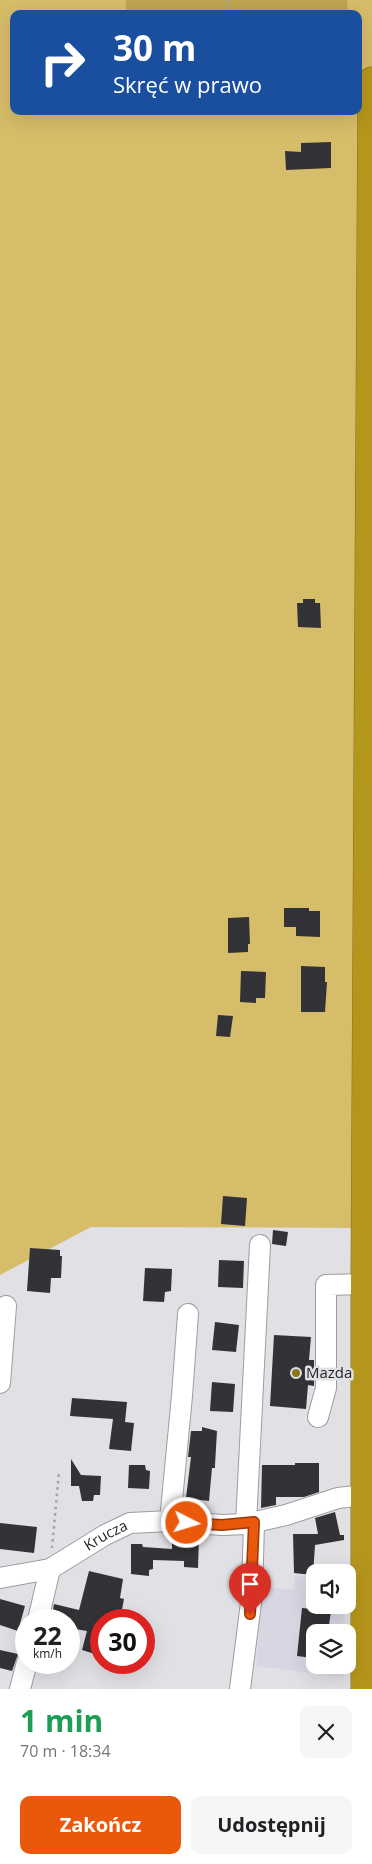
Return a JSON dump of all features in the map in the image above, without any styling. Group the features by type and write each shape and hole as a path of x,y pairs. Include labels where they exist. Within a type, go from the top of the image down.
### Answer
{"highway":[{"path":"364,1689 365,1495 368,1445 365,1284 370,820 372,81"}],"street":[{"path":"240,1689 252,1595 250,1523 260,1245"},
{"path":"318,1417 326,1388 326,1285 365,1284"},
{"path":"0,1383 6,1306"},
{"path":"170,1521 188,1314"},
{"name":"Krucza","path":"0,1578 50,1569 105,1535 130,1523 170,1521 222,1525 250,1523 286,1515 338,1498 365,1495"},
{"path":"41,1609 50,1569"},
{"path":"20,1689 24,1674"}],"path":[{"path":"50,1569 59,1472"}],"shaded area":[{"path":"0,0 372,0 372,1228 91,1227 0,1275"},
{"path":"126,0 347,0 348,10 126,10"},
{"path":"295,1576 306,1577 306,1614 345,1614 344,1624 306,1624 306,1672 256,1666 263,1586 293,1590"},
{"path":"319,1674 343,1674 343,1677"}],"building":[{"path":"331,142 331,168 286,170 285,151 301,152 301,143"},
{"path":"303,599 315,599 315,603 320,603 321,628 298,627 297,603 303,603"},
{"path":"284,908 309,908 309,911 320,911 320,937 296,936 296,927 284,927"},
{"path":"249,917 250,944 248,944 248,952 228,953 228,918"},
{"path":"301,966 325,967 325,982 327,982 325,1012 301,1012"},
{"path":"241,971 266,972 265,998 256,998 256,1003 240,1002"},
{"path":"218,1015 233,1016 230,1037 216,1036"},
{"path":"223,1196 247,1198 245,1226 221,1224"},
{"path":"273,1230 288,1232 286,1246 272,1244"},
{"path":"30,1248 60,1250 60,1256 62,1256 61,1278 51,1278 50,1293 27,1291"},
{"path":"219,1260 244,1261 243,1288 218,1287"},
{"path":"145,1268 172,1269 171,1291 165,1292 164,1302 143,1301"},
{"path":"215,1322 239,1325 236,1352 212,1350"},
{"name":"Mazda","path":"274,1335 311,1337 309,1360 314,1360 314,1386 308,1385 306,1409 270,1406"},
{"path":"212,1382 235,1384 233,1412 210,1411"},
{"path":"72,1398 127,1402 125,1422 134,1423 131,1451 109,1449 113,1419 70,1416"},
{"path":"202,1427 217,1431 215,1468 212,1468 209,1501 186,1498 191,1457 188,1457 191,1431 202,1431"},
{"path":"71,1459 81,1475 101,1476 100,1495 94,1495 93,1501 82,1501 79,1486 71,1486"},
{"path":"295,1463 319,1463 319,1492 304,1497 276,1497 276,1505 261,1508 262,1465 295,1465"},
{"path":"129,1465 145,1465 146,1470 150,1471 149,1489 128,1488"},
{"path":"335,1512 340,1535 344,1535 344,1540 315,1545 314,1564 306,1564 306,1574 294,1573 293,1534 318,1534 315,1518"},
{"path":"0,1523 37,1527 34,1553 0,1549"},
{"path":"172,1536 199,1537 198,1568 184,1567 184,1561 153,1560 153,1569 149,1570 149,1576 131,1574 131,1544 142,1544 143,1547 172,1549"},
{"path":"89,1571 123,1579 120,1598 124,1599 122,1609 90,1609 90,1652 82,1650 87,1631 80,1630 79,1609"},
{"path":"0,1599 25,1606 24,1609 15,1609 15,1630 0,1625"},
{"path":"54,1604 75,1609 53,1609"},
{"path":"302,1608 306,1608 306,1614 331,1614 329,1624 306,1624 306,1657 297,1656"},
{"path":"0,1650 15,1653 15,1662 12,1671 0,1668"}],"place":[{"name":"Mazda","path":"296,1373"}],"route":[{"path":"187,1523 222,1525 254,1522 250,1614"}]}
